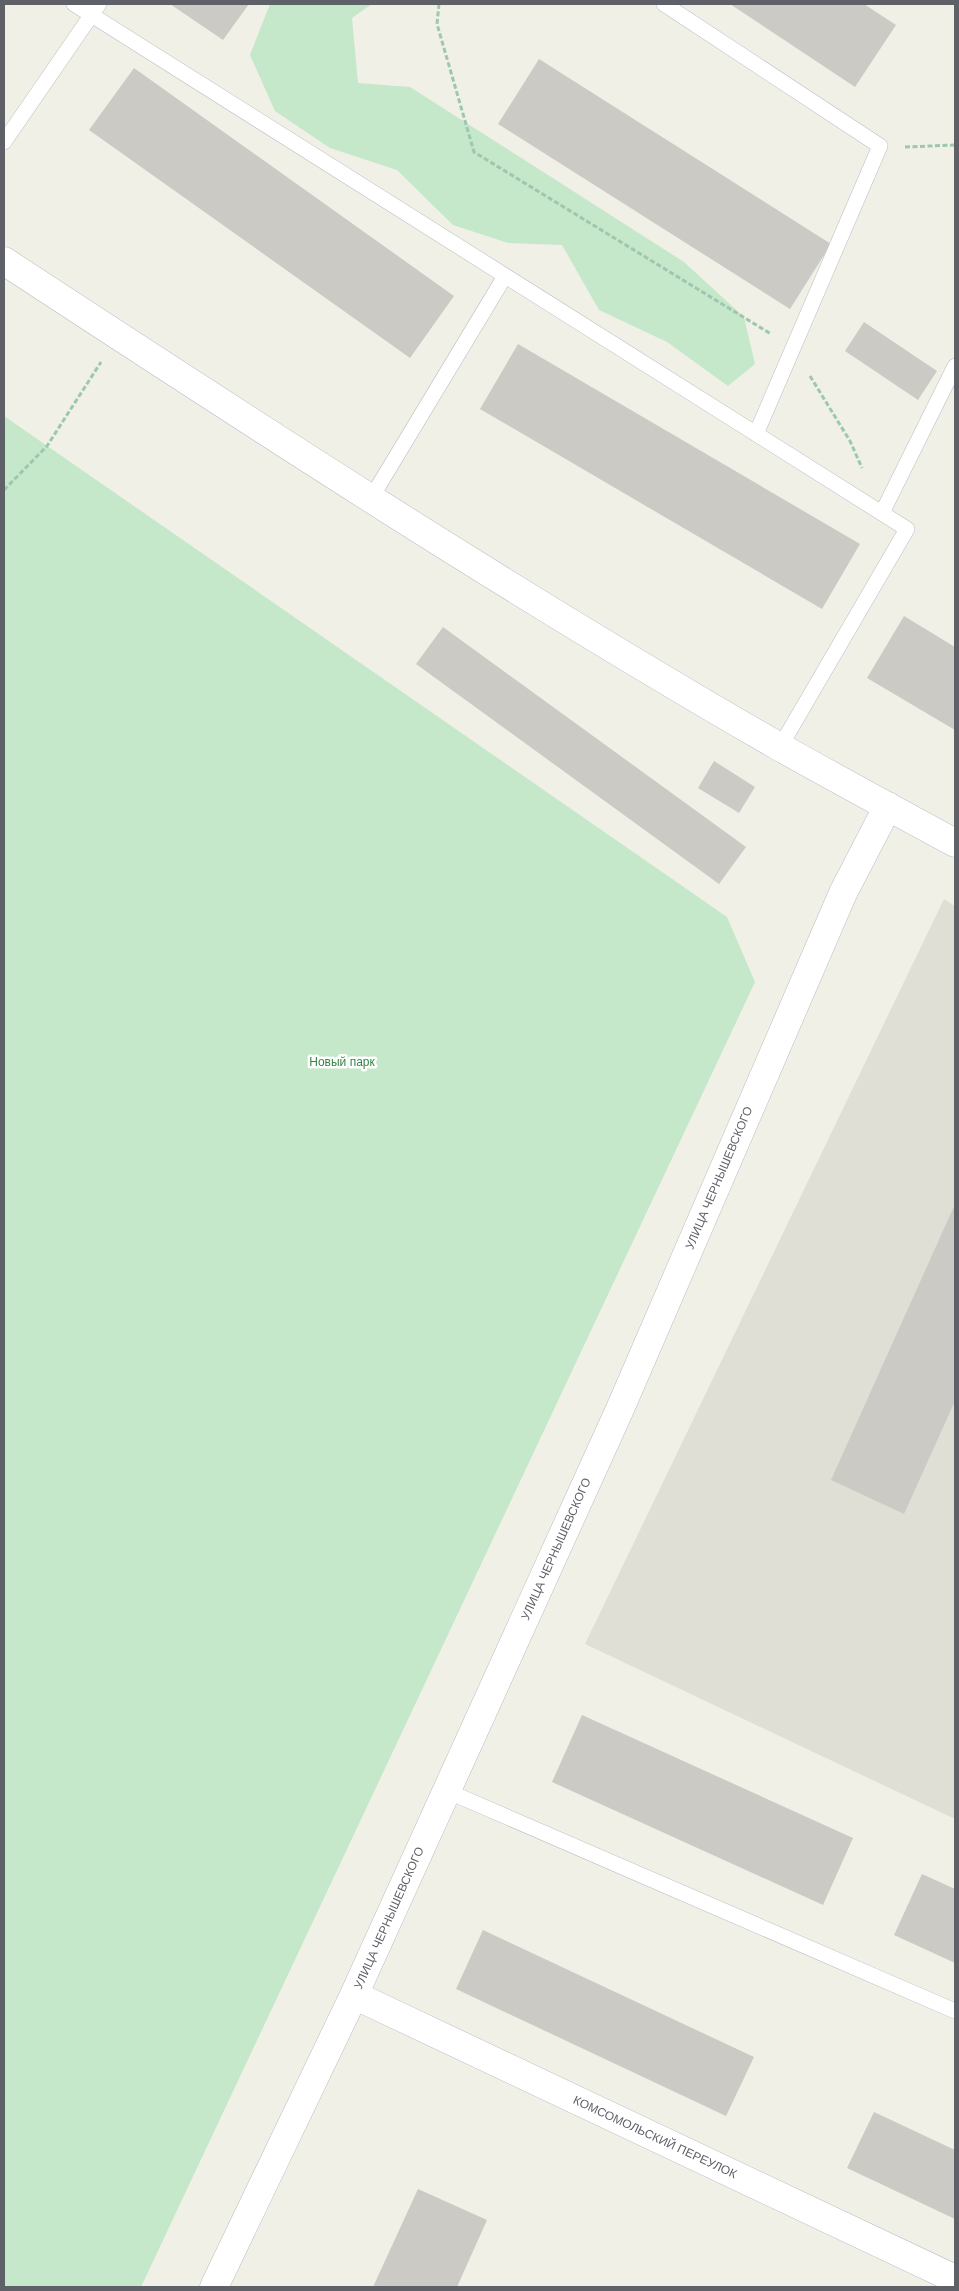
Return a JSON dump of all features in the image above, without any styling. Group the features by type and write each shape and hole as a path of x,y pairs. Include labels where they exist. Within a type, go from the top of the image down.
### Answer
{"street":[{"path":"4,261 370,500 595,638 780,747 955,843"},
{"name":"УЛИЦА ЧЕРНЫШЕВСКОГО","path":"214,2287 354,1995 447,1791 620,1409 842,893 888,806"},
{"name":"КОМСОМОЛЬСКИЙ ПЕРЕУЛОК","path":"354,1995 955,2279"}],"lane":[{"path":"74,4 95,9 505,276 907,529 780,747"},
{"path":"664,4 880,148 756,434"},
{"path":"4,142 95,9"},
{"path":"370,500 505,276"},
{"path":"882,513 955,366"},
{"path":"447,1791 955,2011"}],"path":[{"path":"439,4 437,24 474,152 793,347 850,441 882,513"},
{"path":"880,148 955,145"},
{"path":"4,490 47,446 117,336"}],"shaded area":[{"path":"944,899 955,906 955,1819 585,1644"}],"green space":[{"path":"270,4 372,4 352,18 358,83 410,87 684,262 744,317 755,364 728,386 667,342 599,310 562,245 508,243 453,225 397,170 330,148 275,111 250,55"},
{"name":"Новый парк","path":"4,416 727,917 755,982 141,2287 4,2287"}],"building":[{"path":"170,4 249,4 223,40"},
{"path":"730,4 864,4 896,25 855,87"},
{"path":"539,59 831,244 790,309 498,124"},
{"path":"134,68 454,296 410,358 89,130"},
{"path":"864,322 937,371 918,400 845,351"},
{"path":"518,344 860,544 822,609 480,409"},
{"path":"904,616 955,647 955,730 867,678"},
{"path":"443,627 746,847 719,884 416,664"},
{"path":"714,761 755,787 739,813 698,788"},
{"path":"955,1204 955,1401 904,1514 831,1480"},
{"path":"582,1715 853,1838 823,1905 552,1782"},
{"path":"922,1874 955,1889 955,1963 894,1935"},
{"path":"483,1930 754,2057 726,2116 456,1989"},
{"path":"874,2112 955,2150 955,2219 847,2168"},
{"path":"418,2189 487,2220 457,2287 373,2287"}]}
